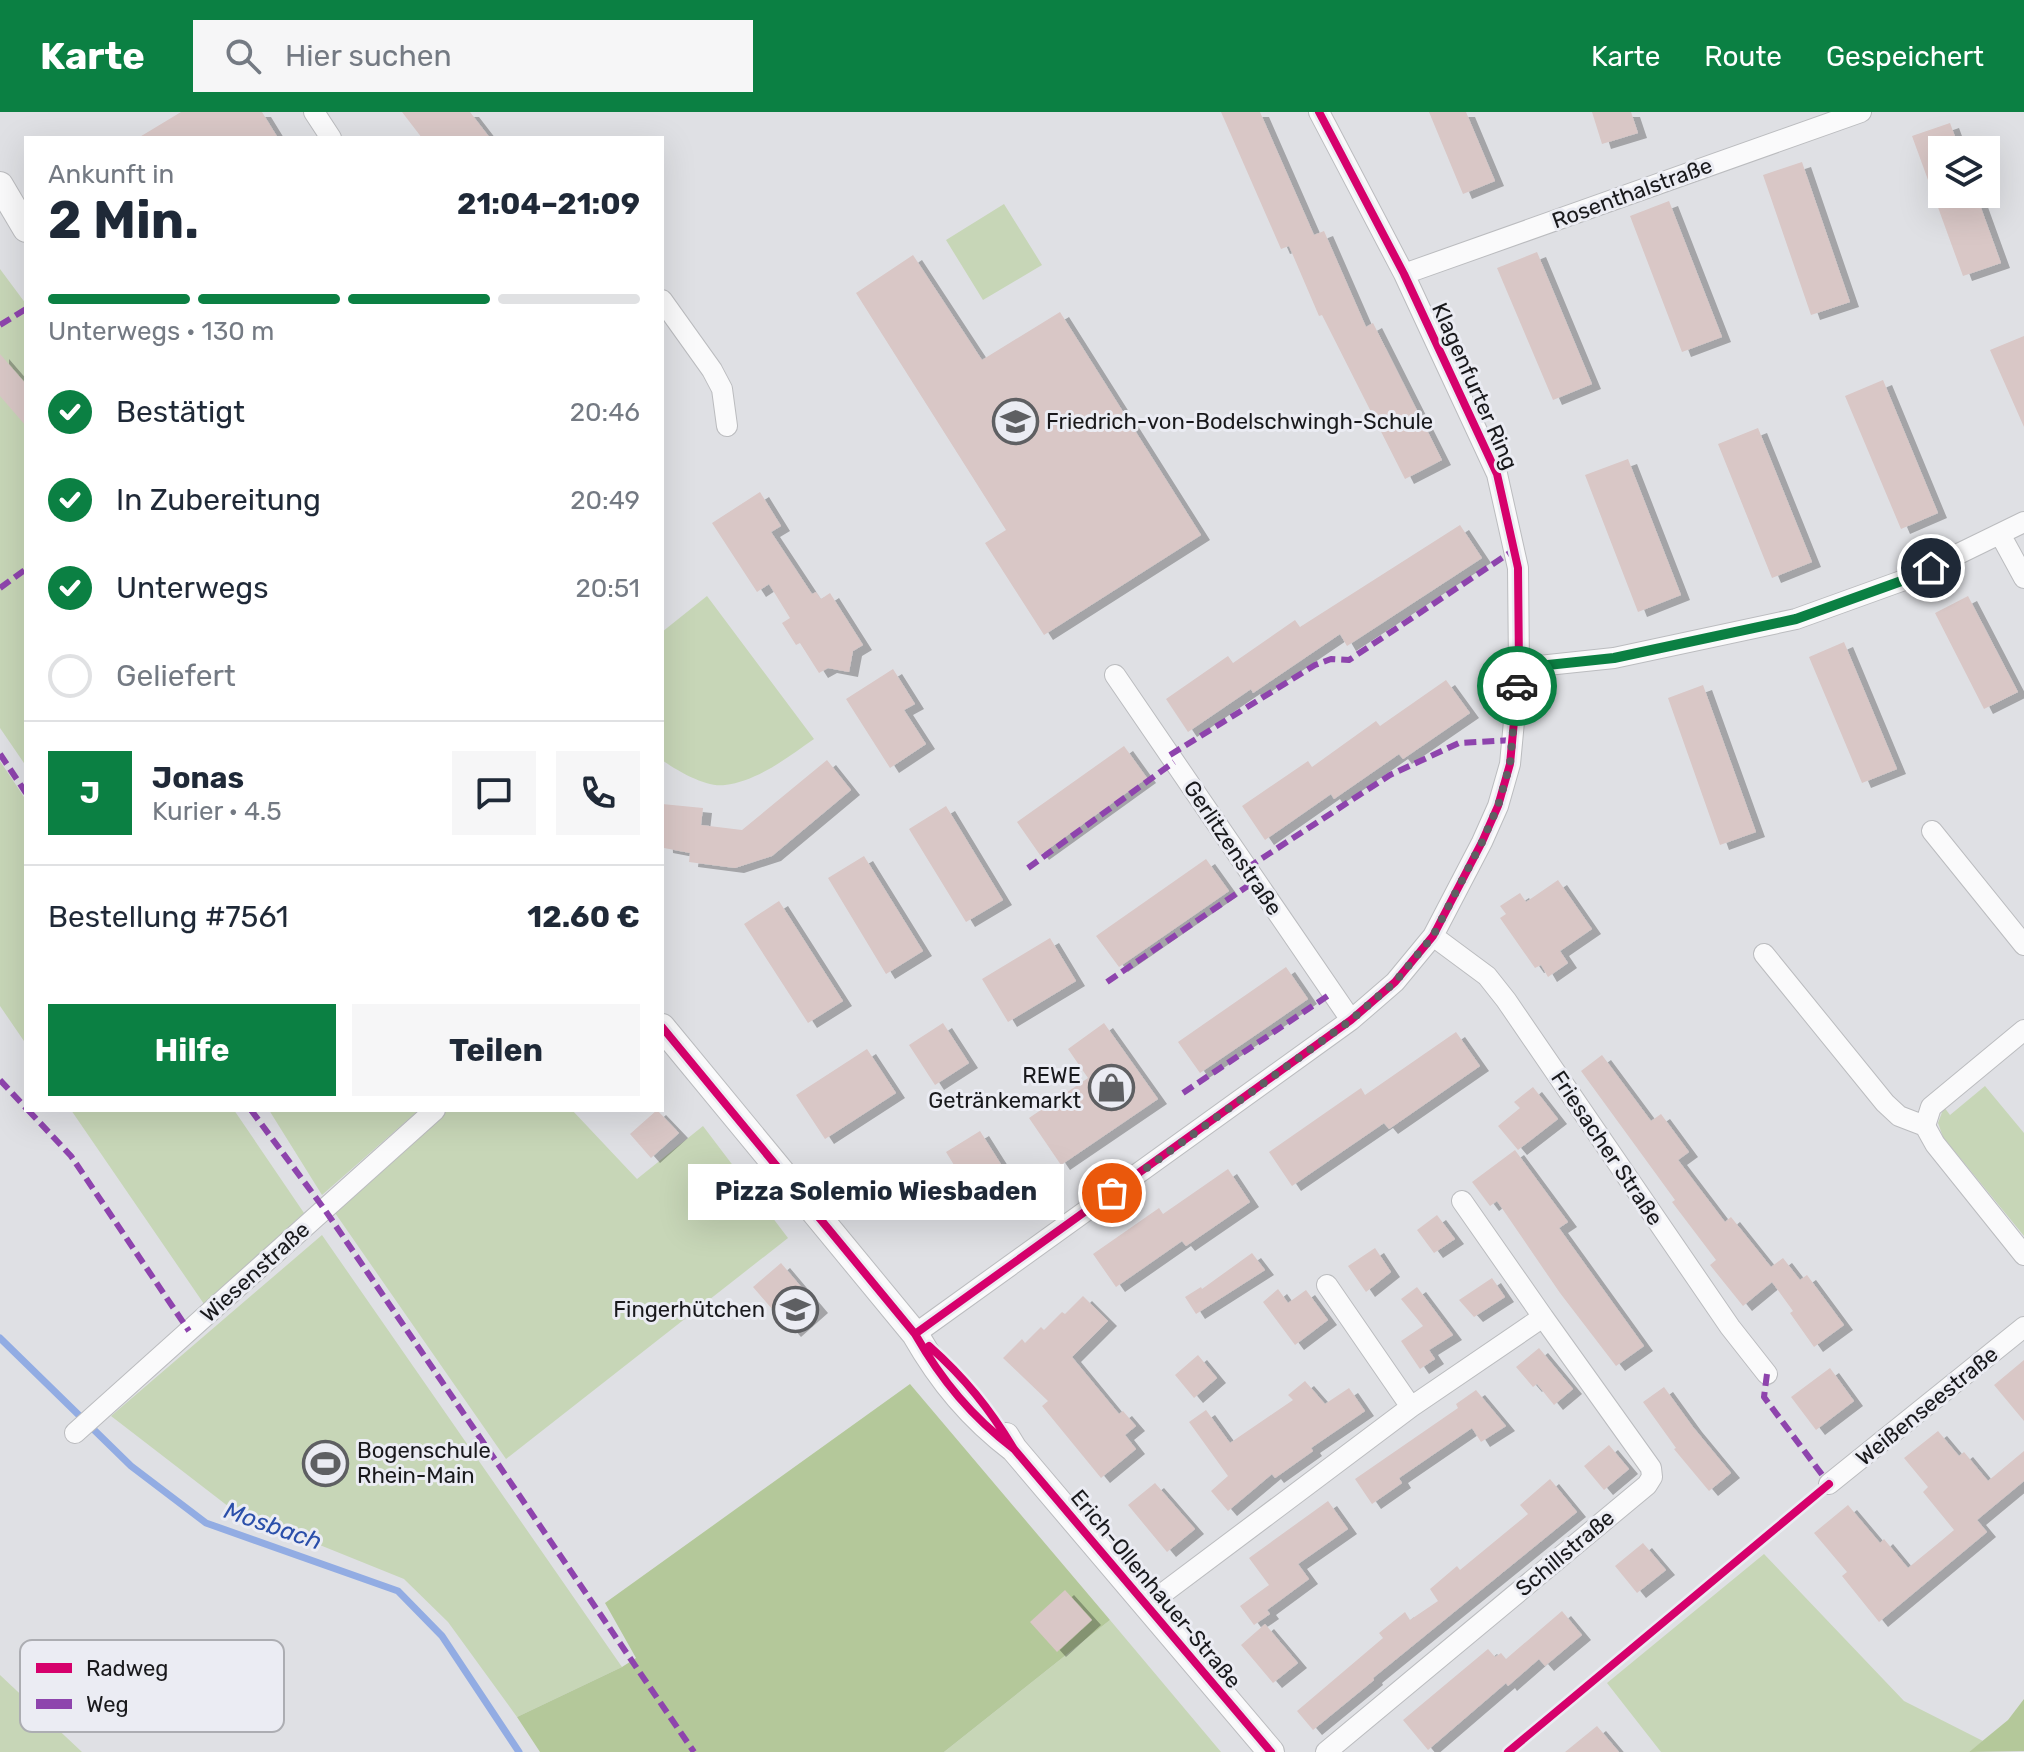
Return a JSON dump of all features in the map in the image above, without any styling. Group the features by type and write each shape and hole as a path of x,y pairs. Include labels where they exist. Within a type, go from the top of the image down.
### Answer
{"street":[{"path":"314,112 330,136"},
{"name":"Klagenfurter Ring","path":"915,1334 1351,1020 1395,982 1433,936 1498,806 1510,764 1519,668 1518,568 1501,485 1404,274 1319,112"},
{"name":"Rosenthalstraße","path":"1404,274 1861,112"},
{"path":"0,185 24,226"},
{"path":"0,221 24,244"},
{"path":"664,303 722,389 727,408 727,426"},
{"path":"1519,668 1614,658 1796,619 1907,579 2024,522"},
{"path":"2000,534 2024,578"},
{"name":"Gerlitzenstraße","path":"1115,675 1351,1020"},
{"path":"1932,831 2024,945"},
{"name":"Friesacher Straße","path":"1433,936 1487,976 1506,1000 1730,1327 1767,1374"},
{"path":"1764,954 1885,1103 1899,1116 1925,1126 1935,1144 2024,1255"},
{"name":"Erich-Ollenhauer-Straße","path":"664,1029 915,1334 960,1373 980,1397 1014,1449 1271,1752"},
{"path":"1925,1126 1931,1107 2024,1030"},
{"name":"Wiesenstraße","path":"75,1433 433,1112"},
{"name":"Schillstraße","path":"1326,1752 1647,1485 1652,1477 1651,1468 1462,1201"},
{"path":"1327,1285 1411,1407"},
{"path":"1146,1606 1411,1407 1543,1317"},
{"name":"Weißenseestraße","path":"1829,1484 2024,1327"}],"green space":[{"path":"1004,204 1042,265 983,300 946,240"},
{"path":"0,269 24,301 24,763 0,728"},
{"path":"707,596 814,739 761,773 725,785 700,781 664,761 664,630"},
{"path":"0,761 24,797 24,1041 0,1006"},
{"path":"1985,1086 2024,1133 2024,1236 1943,1137 1938,1123 1944,1107 1950,1115"},
{"path":"72,1112 235,1112 304,1213 204,1304"},
{"path":"270,1112 417,1112 322,1195"},
{"path":"441,1112 574,1112 637,1179 703,1126 788,1238 506,1459 333,1210"},
{"name":"Bogenschule Rhein-Main","path":"322,1235 622,1667 517,1717 448,1622 404,1579 233,1510 111,1416"},
{"path":"910,1384 1110,1620 944,1752 540,1752 517,1717 636,1658 605,1603"},
{"path":"1764,1554 1904,1701 1983,1741 1969,1752 1661,1752 1607,1683"},
{"path":"1110,1620 1221,1752 944,1752"},
{"path":"0,1675 20,1694 20,1732 61,1732 82,1752 0,1752"},
{"path":"2024,1699 2024,1751 1969,1752 2008,1720"}],"building":[{"path":"181,112 262,112 277,136 141,136"},
{"path":"402,112 470,112 488,136 420,136"},
{"path":"1221,112 1260,112 1314,235 1324,231 1366,327 1373,323 1442,460 1405,479 1322,315 1319,316 1289,246 1281,249"},
{"path":"1429,112 1466,112 1495,181 1463,194"},
{"path":"1592,112 1631,112 1638,133 1602,144"},
{"path":"1950,123 1955,136 1928,136 1928,180 1912,136"},
{"path":"1802,162 1850,302 1811,315 1763,175"},
{"path":"1669,201 1722,337 1682,352 1630,216"},
{"path":"1938,208 1981,208 2001,263 1963,276"},
{"path":"1537,252 1592,384 1553,400 1497,268"},
{"path":"913,255 982,360 1060,312 1201,535 1044,635 985,543 1006,530 856,293"},
{"path":"2024,336 2024,427 1990,350"},
{"path":"0,354 24,382 24,424 0,396"},
{"path":"1883,380 1938,513 1901,529 1845,396"},
{"path":"1758,428 1812,562 1772,578 1718,444"},
{"path":"1628,459 1681,595 1638,612 1585,475"},
{"path":"760,492 781,526 771,532 812,594 816,592 821,599 830,593 863,645 853,651 849,672 828,668 819,673 800,643 796,645 782,623 790,618 769,584 757,592 712,523"},
{"path":"1460,525 1482,558 1347,646 1340,634 1253,693 1251,689 1188,732 1166,699 1228,656 1233,663 1295,620 1300,627"},
{"path":"1968,596 2018,692 1984,709 1935,613"},
{"path":"1844,642 1897,769 1862,783 1809,657"},
{"path":"893,669 915,704 904,710 926,744 890,768 846,699"},
{"path":"1446,680 1470,713 1403,759 1399,754 1334,799 1331,794 1265,840 1242,806 1308,761 1312,767 1376,721 1380,726"},
{"path":"1703,685 1756,832 1720,845 1668,698"},
{"path":"1124,746 1147,778 1040,855 1017,822"},
{"path":"827,760 851,790 772,856 735,868 689,862 690,853 664,848 664,804 703,808 701,825 742,830"},
{"path":"946,806 1003,900 966,922 909,829"},
{"path":"864,856 923,951 886,974 828,878"},
{"path":"1206,859 1229,891 1119,967 1096,936"},
{"path":"1558,880 1592,929 1560,951 1568,963 1548,977 1541,965 1535,968 1500,918 1506,914 1500,906 1520,893 1526,902"},
{"path":"779,901 843,1001 808,1023 744,924"},
{"path":"1050,938 1076,981 1008,1022 982,979"},
{"path":"1286,967 1308,999 1200,1073 1178,1042"},
{"path":"943,1023 969,1063 935,1085 909,1045"},
{"name":"REWE Getränkemarkt","path":"1104,1023 1158,1099 1061,1165 1029,1118 1088,1078 1068,1049"},
{"path":"1456,1032 1480,1066 1389,1129 1384,1123 1292,1186 1269,1152 1361,1088 1365,1095"},
{"path":"867,1049 896,1093 825,1139 796,1095"},
{"path":"1602,1055 1651,1121 1661,1114 1689,1152 1678,1160 1725,1222 1731,1217 1771,1267 1783,1258 1800,1280 1807,1275 1844,1325 1814,1347 1772,1282 1743,1306 1710,1265 1716,1260 1672,1202 1675,1200 1581,1071"},
{"path":"1533,1087 1558,1119 1518,1150 1498,1126 1520,1108 1514,1102"},
{"path":"655,1112 659,1112 679,1133 651,1158 630,1134"},
{"path":"980,1131 1004,1169 970,1191 946,1152"},
{"path":"1515,1150 1568,1222 1559,1228 1644,1346 1616,1366 1560,1293 1497,1201 1490,1206 1472,1182"},
{"path":"1228,1169 1250,1202 1186,1246 1182,1241 1116,1287 1093,1254 1159,1208 1163,1214"},
{"path":"1437,1215 1455,1239 1434,1253 1417,1230"},
{"path":"1375,1248 1391,1272 1366,1292 1348,1266"},
{"path":"1252,1253 1265,1270 1196,1314 1185,1297 1202,1289"},
{"path":"781,1263 819,1308 792,1332 753,1287"},
{"path":"1492,1278 1505,1297 1474,1317 1459,1300"},
{"path":"1417,1287 1453,1335 1429,1350 1435,1359 1420,1369 1401,1341 1423,1326 1401,1299"},
{"path":"1278,1289 1288,1303 1306,1290 1328,1320 1295,1345 1263,1302"},
{"path":"1083,1296 1108,1321 1072,1357 1119,1414 1123,1411 1136,1426 1125,1435 1136,1449 1101,1478 1042,1406 1048,1401 1003,1358 1022,1339 1025,1343 1041,1327 1044,1330"},
{"path":"1539,1348 1573,1389 1554,1405 1537,1384 1533,1387 1516,1367"},
{"path":"1198,1355 1217,1378 1194,1398 1175,1375"},
{"path":"2024,1360 2024,1421 1994,1385"},
{"path":"1830,1368 1854,1401 1816,1430 1791,1397"},
{"path":"1305,1381 1325,1404 1349,1388 1365,1411 1311,1448 1313,1451 1275,1478 1272,1474 1228,1511 1211,1491 1228,1476 1189,1422 1206,1410 1230,1443 1293,1400 1288,1395"},
{"path":"1664,1387 1731,1473 1709,1491 1674,1449 1643,1402"},
{"path":"1476,1390 1506,1426 1481,1442 1472,1428 1399,1478 1402,1483 1372,1504 1355,1479 1458,1408 1456,1404"},
{"path":"1938,1431 1959,1456 1964,1452 1988,1481 2024,1451 2024,1481 1977,1520 1987,1532 1879,1622 1842,1576 1847,1572 1814,1533 1848,1505 1880,1543 1884,1539 1908,1568 1941,1541 1954,1530 1923,1492 1928,1487 1904,1458"},
{"path":"1609,1445 1629,1469 1604,1490 1584,1466"},
{"path":"1550,1479 1577,1512 1313,1730 1297,1711 1383,1638 1379,1633 1405,1612 1410,1620 1438,1601 1430,1589 1457,1566 1460,1570 1528,1514 1520,1505"},
{"path":"1155,1483 1195,1529 1167,1552 1128,1505"},
{"path":"1328,1501 1348,1529 1298,1564 1309,1579 1267,1610 1270,1614 1254,1625 1240,1606 1269,1585 1249,1558"},
{"path":"1643,1543 1666,1570 1637,1593 1615,1566"},
{"path":"1065,1590 1092,1620 1057,1652 1030,1622"},
{"path":"1562,1611 1582,1635 1545,1666 1539,1659 1508,1686 1506,1683 1428,1750 1403,1720 1488,1649 1495,1657 1501,1653 1506,1659"},
{"path":"1265,1624 1298,1663 1273,1683 1241,1645"},
{"path":"1597,1726 1619,1752 1565,1752"}],"waterway":[{"name":"Mosbach","path":"0,1338 131,1466 206,1523 398,1591 442,1636 519,1752"}],"marked path":[{"path":"0,325 24,310"},
{"path":"1170,755 1315,665 1331,659 1349,660 1514,550"},
{"path":"0,588 24,570"},
{"path":"1247,868 1390,775 1459,743 1512,740"},
{"path":"0,754 24,790"},
{"path":"1028,868 1174,762"},
{"path":"1107,982 1255,881"},
{"path":"1183,1093 1332,993"},
{"path":"0,1080 24,1106"},
{"path":"30,1112 71,1156 189,1331"},
{"path":"252,1112 325,1210 694,1752"},
{"path":"1767,1374 1764,1397 1829,1484 1826,1487"}],"cycle path":[{"path":"915,1334 1351,1020 1395,982 1433,936 1498,806 1510,764 1519,668 1518,568 1497,474 1404,274 1319,112"},
{"path":"664,1029 915,1334 959,1397 1014,1449"},
{"path":"929,1346 976,1394 1014,1449 1271,1752"},
{"path":"1508,1752 1829,1484"}],"way so far":[{"path":"1112,1193 1351,1020 1395,982 1433,936 1498,806 1510,764 1517,686"}],"place":[{"name":"Friedrich-von-Bodelschwingh-Schule","path":"1015,421"},
{"name":"REWE Getränkemarkt","path":"1112,1088"},
{"name":"Pizza Solemio Wiesbaden","path":"1112,1193"},
{"name":"Fingerhütchen","path":"796,1309"},
{"name":"Bogenschule Rhein-Main","path":"326,1463"}],"route":[{"path":"1517,686 1519,668 1614,658 1796,619 1931,568"}]}
